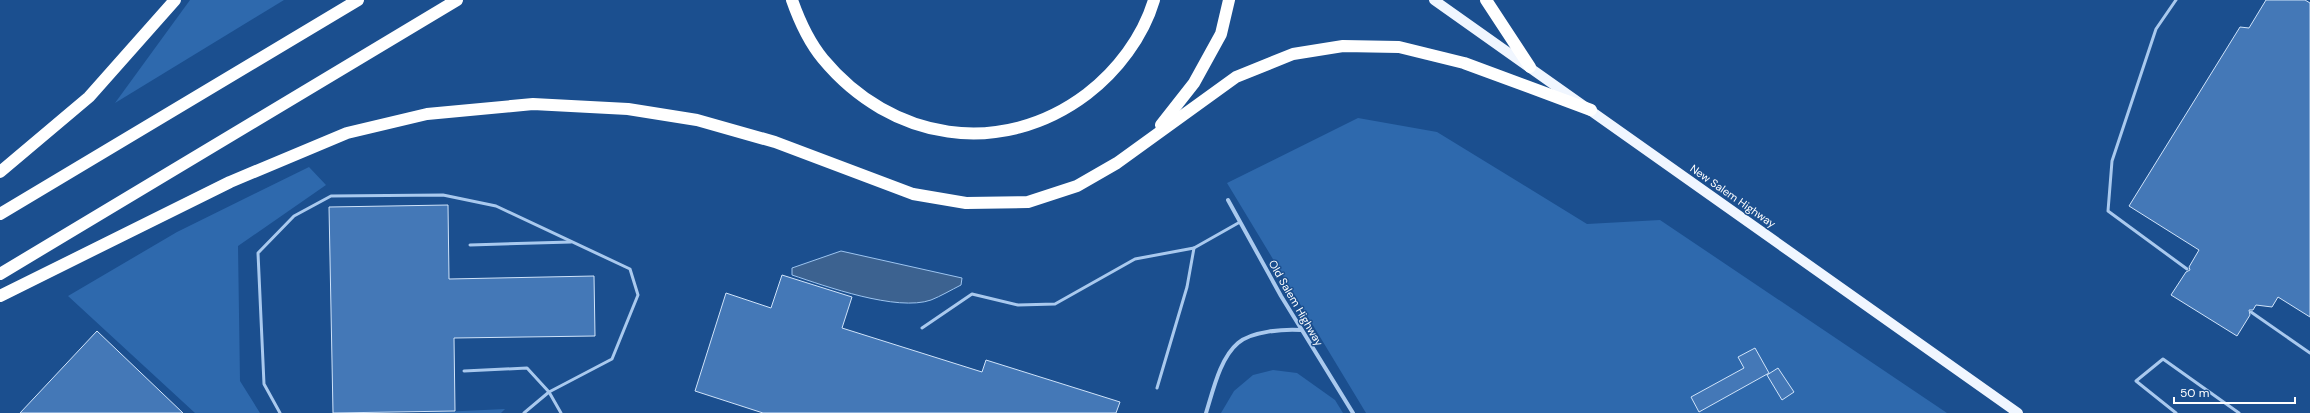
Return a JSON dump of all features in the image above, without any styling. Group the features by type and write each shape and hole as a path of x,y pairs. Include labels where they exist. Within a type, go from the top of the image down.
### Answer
{"highway":[{"path":"0,172 89,97 175,0"},
{"path":"0,214 358,0"},
{"path":"0,274 457,0"},
{"path":"792,0 807,33 822,58 843,80 868,101 893,115 919,125 950,132 983,134 1012,131 1041,122 1072,106 1099,85 1120,63 1137,37 1151,12 1154,0"},
{"path":"1153,135 1194,83 1221,34 1229,0"},
{"path":"1486,0 1530,67"},
{"path":"0,296 230,182 347,133 427,114 533,104 628,109 682,117 775,142 913,194 966,203 1028,202 1077,186 1117,162 1236,77 1292,54 1343,46 1399,47 1464,63 1591,110"}],"main road":[{"name":"New Salem Highway","path":"1434,0 2018,413"}],"street":[{"name":"Old Salem Highway","path":"1228,200 1301,330 1353,413"},
{"path":"1206,413 1221,367 1238,343 1258,334 1284,329 1301,330"}],"lane":[{"path":"2176,0 2156,29 2112,161 2108,211 2188,269"},
{"path":"280,413 264,384 258,253 294,216 331,196 443,195 496,206 630,269 638,295 612,359 549,392 524,413"},
{"path":"922,328 972,294 1018,305 1055,304 1135,259 1194,248 1240,222"},
{"path":"470,245 572,242"},
{"path":"1157,388 1187,287 1194,248"},
{"path":"2251,312 2310,353"},
{"path":"2176,413 2136,381 2163,359 2239,413"},
{"path":"464,371 527,368 549,392 561,413"}],"shaded area":[{"path":"190,0 284,0 115,103"},
{"path":"1358,118 1437,132 1587,224 1660,220 1947,413 1366,413 1227,183"},
{"path":"309,167 326,185 238,246 240,381 260,413 195,413 68,296 177,232"},
{"path":"841,251 962,278 961,285 931,300 917,303 900,303 861,296 792,275 792,268"},
{"path":"1273,370 1297,373 1335,400 1343,413 1221,413 1234,391 1253,375"},
{"path":"505,409 501,413 420,413"}],"building":[{"path":"2266,0 2305,0 2310,3 2310,317 2278,297 2272,307 2256,305 2253,310 2249,310 2250,315 2237,336 2171,295 2186,272 2190,270 2189,267 2199,250 2129,206 2240,27 2249,28"},
{"path":"448,205 449,279 594,276 595,336 454,338 455,411 333,413 329,207"},
{"path":"782,275 852,297 842,328 982,372 986,360 1120,402 1116,413 763,413 695,391 726,293 771,308"},
{"path":"97,331 183,413 20,413"},
{"path":"1755,348 1769,373 1699,412 1691,397 1744,368 1738,357"},
{"path":"1778,368 1794,392 1782,400 1767,375"}]}
